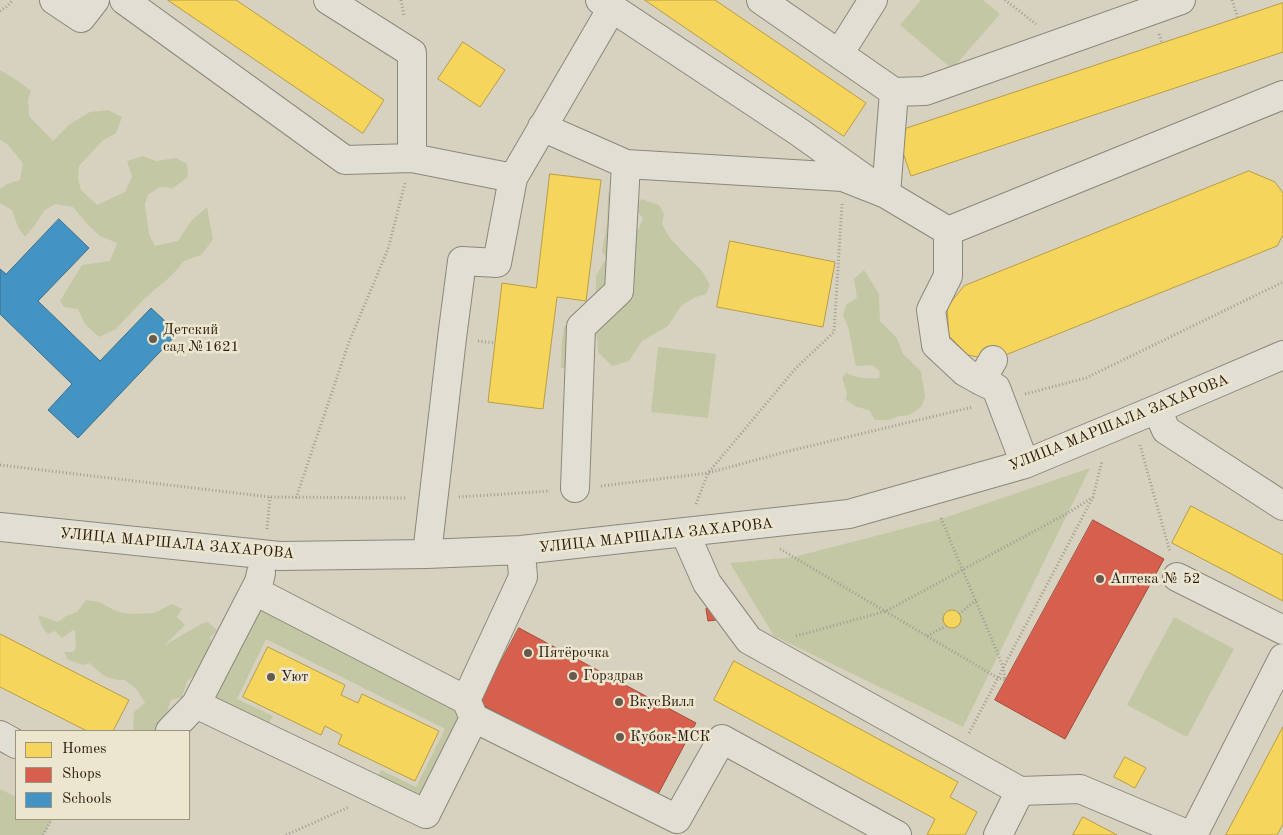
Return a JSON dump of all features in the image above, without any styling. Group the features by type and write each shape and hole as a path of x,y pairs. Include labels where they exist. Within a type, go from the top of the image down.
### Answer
{"street":[{"path":"54,0 81,18 94,0"},
{"path":"124,0 345,160 412,158 513,178"},
{"path":"328,0 412,53 412,158"},
{"path":"761,0 894,92 925,91 1181,0"},
{"path":"839,54 873,0"},
{"path":"427,554 462,261 497,263 513,178 542,127 606,4 799,132 886,194 948,231"},
{"path":"886,194 894,92"},
{"path":"948,231 1283,96"},
{"path":"542,127 626,164 843,177 886,194"},
{"path":"575,488 581,327 619,291 626,164"},
{"path":"948,231 948,276 931,310 936,345 964,372 987,370 996,388 1025,464"},
{"name":"УЛИЦА МАРШАЛА ЗАХАРОВА","path":"0,527 280,556 427,554 521,550 849,514 1025,464 1283,355"},
{"path":"1158,409 1166,430 1283,506"},
{"path":"684,533 707,582 748,640 1020,791 1080,789 1189,835"},
{"path":"196,704 426,814 523,577 521,550"},
{"path":"171,730 196,704 259,582 265,555"},
{"path":"1177,576 1283,630"},
{"path":"255,590 470,709 677,819 722,739 898,835"},
{"path":"1193,835 1283,658"},
{"path":"0,736 15,744"},
{"path":"998,835 1020,791"}],"path":[{"path":"0,11 13,0"},
{"path":"1005,0 1061,43"},
{"path":"1232,0 1238,18"},
{"path":"296,498 349,342 388,249 412,158"},
{"path":"708,473 796,368 834,332 843,177"},
{"path":"0,465 270,497 296,498 433,498 552,491 708,473 789,451 1000,401 1086,378 1283,282"},
{"path":"1139,444 1177,576"},
{"path":"957,756 1093,497 1102,457"},
{"path":"265,555 270,497"},
{"path":"759,646 886,611 1068,513 1093,497"},
{"path":"780,548 998,678 1005,680 1003,667 938,512"},
{"path":"959,614 976,600"},
{"path":"927,636 946,626"},
{"path":"286,835 346,809"},
{"path":"43,835 51,820"}],"green space":[{"path":"921,0 983,0 1000,14 952,69 900,25"},
{"path":"0,70 31,91 28,100 29,116 53,141 70,124 90,112 108,110 122,117 116,133 102,141 79,166 78,180 81,190 97,205 125,192 132,177 127,161 143,156 156,161 176,158 187,164 188,177 173,188 160,187 148,195 145,204 149,234 155,246 178,241 191,221 207,207 213,240 201,255 184,261 116,329 99,337 85,324 78,309 64,307 60,301 82,265 110,261 117,243 100,236 73,207 55,204 44,211 25,237 18,227 12,210 0,203 0,189 7,184 20,180 23,163 7,144 0,140"},
{"path":"608,192 614,199 628,231 639,229 643,218 633,207 642,199 659,205 664,214 662,224 669,237 702,271 710,285 706,294 682,305 668,326 642,341 629,361 612,366 598,352 597,336 571,367 561,368 564,326 574,323 590,308 596,290 596,276 606,258 602,251 607,224"},
{"path":"864,270 879,294 880,321 897,338 903,354 921,371 925,397 921,407 909,415 889,420 875,420 869,410 857,407 846,400 847,392 842,378 846,373 862,378 879,378 880,371 872,365 856,366 849,330 843,315 847,304 857,298 854,279"},
{"path":"658,347 716,354 708,418 651,412"},
{"path":"1090,468 963,727 774,636 730,563 794,557 941,519"},
{"path":"86,600 99,602 116,611 130,614 154,613 172,604 182,609 177,617 185,625 165,645 203,623 208,622 218,631 210,637 214,656 187,681 182,697 171,700 168,708 170,730 133,730 134,712 145,703 137,690 125,680 105,676 89,663 83,665 68,660 64,652 73,652 76,648 75,631 73,630 62,638 55,631 48,634 42,627 38,615 58,622 66,616 77,612"},
{"path":"257,602 462,708 466,717 422,804 376,781 381,770 416,787 445,729 266,639 237,699 273,716 265,730 206,701"},
{"path":"1174,617 1234,649 1187,737 1127,705"},
{"path":"0,789 15,796 15,820 51,820 43,835 0,835"}],"building: Homes":[{"path":"168,0 236,0 384,100 363,133"},
{"path":"645,0 715,0 866,103 844,136"},
{"path":"1283,3 1283,52 911,176 896,132"},
{"path":"463,42 505,70 480,107 438,79"},
{"path":"1249,171 1275,182 1283,193 1283,235 1277,246 993,360 968,355 949,336 947,307 964,286"},
{"path":"550,174 601,180 586,301 557,297 543,409 488,402 502,283 536,288"},
{"path":"730,241 835,262 823,327 717,307"},
{"path":"1191,506 1283,555 1283,601 1172,543"},
{"path":"952,610 958,613 961,619 958,625 952,628 946,625 943,619 946,613"},
{"path":"0,634 129,700 114,730 85,730 0,687"},
{"path":"268,647 345,685 341,695 358,703 362,694 439,731 415,781 338,744 342,735 325,726 321,735 243,697"},
{"path":"734,661 958,782 950,797 977,812 965,835 927,835 935,819 714,700"},
{"path":"1283,727 1283,824 1277,835 1226,835"},
{"path":"1125,757 1146,768 1135,788 1114,777"},
{"path":"1083,817 1117,835 1073,835"}],"building: Shops":[{"path":"1093,520 1164,559 1065,739 995,700"},
{"path":"714,608 716,620 708,621 706,609"},
{"path":"519,628 696,723 656,798 479,703"}],"building: Schools":[{"path":"59,219 89,248 38,301 100,361 151,308 178,333 78,438 48,410 72,384 0,314 0,269 6,274"}],"place":[{"name":"Детский сад №1621","path":"153,339"},
{"name":"Аптека № 52","path":"1100,579"},
{"name":"Пятёрочка","path":"528,653"},
{"name":"Горздрав","path":"573,676"},
{"name":"Уют","path":"271,677"},
{"name":"ВкусВилл","path":"619,702"},
{"name":"Кубок-МСК","path":"620,737"}]}
